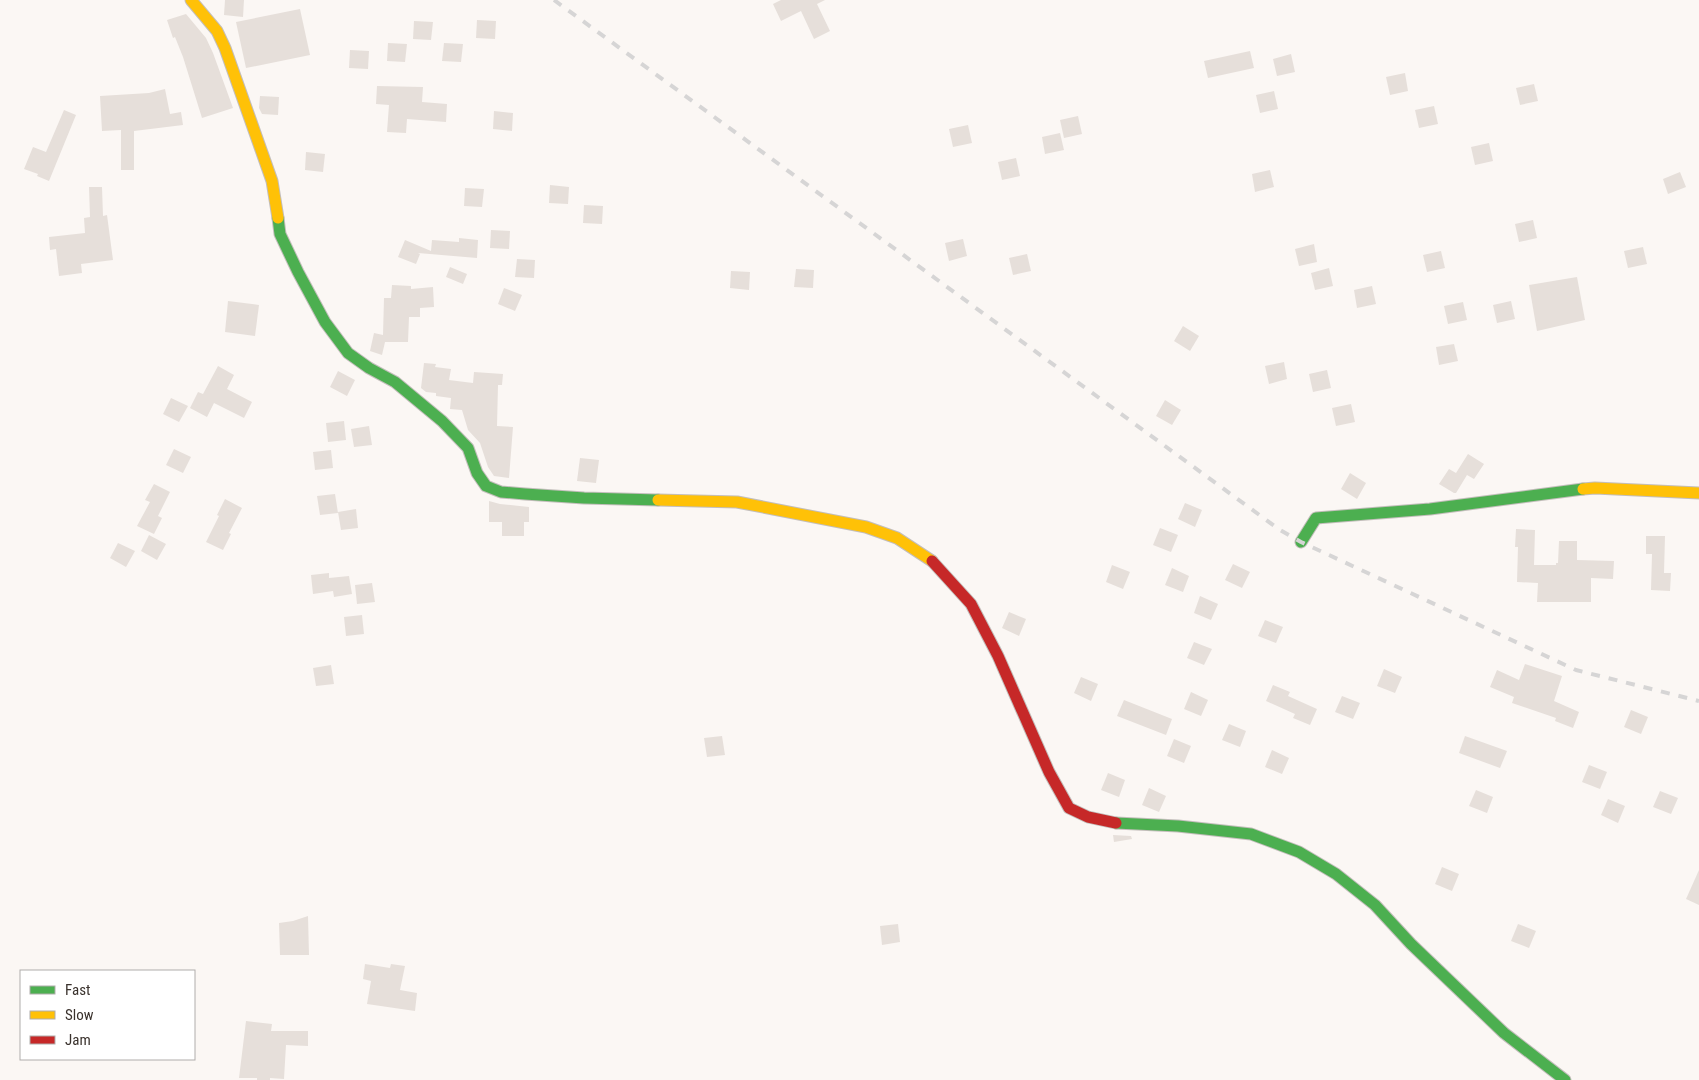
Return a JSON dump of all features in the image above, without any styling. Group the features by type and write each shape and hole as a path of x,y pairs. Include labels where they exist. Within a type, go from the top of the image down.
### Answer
{"street":[{"path":"191,0 217,32 225,48 272,181 280,234 325,322 348,353 369,368 395,382 442,421 468,448 478,473 486,486 501,492 544,496 737,502 866,527 897,538 932,561 971,604 998,656 1049,772 1069,808 1088,817 1116,823 1178,826 1252,834 1299,852 1336,874 1375,905 1411,944 1504,1033 1566,1080"},
{"path":"1300,542 1316,518 1430,509 1595,488 1699,493"}],"building":[{"path":"225,0 244,0 243,17 224,15"},
{"path":"781,0 825,0 817,4 830,31 814,39 801,11 781,21 773,4"},
{"path":"300,9 310,55 246,68 236,22"},
{"path":"186,14 206,38 233,108 202,118 183,57 175,37 173,38 167,20"},
{"path":"477,20 496,21 495,39 476,38"},
{"path":"414,21 433,22 431,40 413,39"},
{"path":"388,43 407,44 405,62 387,61"},
{"path":"444,43 463,44 461,62 442,61"},
{"path":"350,50 369,51 368,69 349,68"},
{"path":"1250,51 1254,68 1208,78 1204,61"},
{"path":"1291,54 1295,72 1277,76 1273,59"},
{"path":"1405,73 1408,91 1390,95 1386,77"},
{"path":"1534,84 1538,101 1520,105 1516,88"},
{"path":"377,86 423,87 422,102 447,104 446,122 407,119 406,133 387,132 389,105 376,104"},
{"path":"165,89 170,114 181,112 183,125 134,131 134,170 121,170 121,130 102,131 100,96 149,93"},
{"path":"1274,91 1278,109 1260,113 1256,95"},
{"path":"260,96 279,97 278,115 262,114 259,108"},
{"path":"1434,106 1438,124 1419,128 1415,110"},
{"path":"64,110 76,115 49,181 37,176 38,174 24,169 33,147 46,152"},
{"path":"494,111 513,113 512,131 493,129"},
{"path":"1078,116 1082,134 1064,138 1060,120"},
{"path":"968,125 972,143 953,147 949,129"},
{"path":"1060,133 1064,150 1045,154 1042,137"},
{"path":"1489,143 1493,161 1475,165 1471,147"},
{"path":"306,152 325,154 323,172 305,170"},
{"path":"1016,158 1020,176 1002,180 998,162"},
{"path":"1270,170 1274,187 1255,192 1252,174"},
{"path":"1680,172 1686,187 1668,194 1663,179"},
{"path":"550,185 569,187 568,204 549,203"},
{"path":"89,187 102,187 103,216 107,215 113,260 81,264 82,273 59,276 56,249 50,250 49,237 85,233 84,218 90,217"},
{"path":"465,188 484,189 482,207 464,206"},
{"path":"584,205 603,206 602,224 583,223"},
{"path":"1533,220 1537,238 1519,242 1515,224"},
{"path":"491,230 510,231 509,249 490,248"},
{"path":"459,238 478,240 477,258 418,253 420,254 416,264 398,257 405,240 431,251 432,240 459,242"},
{"path":"963,239 967,256 949,261 945,243"},
{"path":"1314,244 1317,262 1299,266 1295,249"},
{"path":"1643,247 1647,264 1628,268 1624,251"},
{"path":"1441,251 1445,268 1427,272 1423,255"},
{"path":"1027,254 1031,271 1013,275 1009,258"},
{"path":"517,259 535,260 534,278 515,277"},
{"path":"450,267 467,274 463,284 446,277"},
{"path":"1329,268 1333,286 1315,290 1311,273"},
{"path":"796,269 814,270 813,288 794,287"},
{"path":"731,271 750,272 749,290 730,288"},
{"path":"1577,277 1585,320 1537,331 1529,285"},
{"path":"392,285 411,286 411,289 433,287 434,307 420,308 420,317 409,317 408,342 385,342 382,355 370,351 374,333 383,335 384,298 391,298"},
{"path":"1372,286 1376,304 1357,308 1354,290"},
{"path":"504,288 522,295 515,311 498,304"},
{"path":"228,301 259,305 255,336 225,332"},
{"path":"1511,301 1515,319 1497,323 1493,305"},
{"path":"1463,302 1467,320 1448,324 1444,306"},
{"path":"1183,326 1199,336 1190,351 1174,341"},
{"path":"1454,344 1458,361 1439,365 1436,347"},
{"path":"1284,362 1287,379 1269,384 1265,366"},
{"path":"424,363 436,364 435,367 451,369 449,380 473,383 474,372 503,374 502,385 498,385 497,426 513,427 509,478 494,476 488,467 480,443 468,430 462,410 450,409 451,398 436,396 436,393 426,392 421,388"},
{"path":"218,366 234,375 227,389 252,402 244,418 214,403 207,417 190,408 198,392 203,394"},
{"path":"1327,370 1331,388 1313,392 1309,374"},
{"path":"338,371 355,380 347,396 330,387"},
{"path":"171,398 188,406 179,422 163,414"},
{"path":"1165,400 1181,410 1172,425 1156,416"},
{"path":"1351,404 1355,422 1336,426 1332,408"},
{"path":"344,421 346,440 328,442 326,423"},
{"path":"369,426 372,445 354,447 351,429"},
{"path":"174,449 191,457 183,473 166,465"},
{"path":"331,450 333,468 315,470 313,452"},
{"path":"1468,454 1484,464 1474,479 1467,475 1456,493 1439,484 1449,469 1456,473"},
{"path":"580,458 599,460 596,483 577,481"},
{"path":"1350,473 1366,483 1357,499 1341,489"},
{"path":"154,484 170,492 158,516 162,518 154,534 137,526 150,502 145,500"},
{"path":"335,494 338,513 320,515 317,496"},
{"path":"225,499 242,508 229,533 231,534 223,550 206,542"},
{"path":"489,501 529,507 529,522 524,522 524,536 502,536 502,522 489,522"},
{"path":"1185,503 1202,510 1195,527 1178,519"},
{"path":"356,509 358,528 341,530 338,512"},
{"path":"1160,528 1178,535 1171,552 1153,545"},
{"path":"1516,529 1535,530 1534,565 1556,565 1558,563 1559,541 1577,541 1577,560 1614,561 1613,579 1591,578 1591,602 1537,602 1538,583 1517,582 1518,547 1515,547"},
{"path":"149,535 166,544 157,560 141,551"},
{"path":"1646,536 1665,536 1664,573 1671,573 1670,591 1651,590 1652,554 1646,554"},
{"path":"118,543 135,551 126,567 110,558"},
{"path":"1233,564 1250,572 1242,588 1225,580"},
{"path":"1112,565 1130,572 1123,589 1106,582"},
{"path":"1172,568 1189,576 1183,592 1165,585"},
{"path":"329,573 329,578 349,576 352,594 334,597 333,591 313,594 311,575"},
{"path":"372,583 375,602 357,604 355,585"},
{"path":"1200,596 1218,604 1211,620 1194,613"},
{"path":"1009,612 1026,619 1019,636 1002,628"},
{"path":"362,615 364,634 346,636 344,617"},
{"path":"1265,620 1283,627 1276,643 1258,636"},
{"path":"1194,642 1212,649 1204,665 1187,658"},
{"path":"1525,664 1562,676 1554,701 1579,712 1573,728 1555,721 1556,718 1512,703 1514,697 1490,687 1497,670 1519,680"},
{"path":"331,665 334,684 316,686 313,668"},
{"path":"1384,669 1402,677 1395,693 1377,686"},
{"path":"1081,677 1098,684 1091,701 1074,693"},
{"path":"1273,685 1290,692 1288,696 1317,709 1310,725 1293,718 1295,714 1266,701"},
{"path":"1191,692 1208,700 1201,716 1184,709"},
{"path":"1342,696 1360,703 1353,719 1335,712"},
{"path":"1124,700 1172,719 1166,735 1117,716"},
{"path":"1631,710 1648,717 1641,734 1624,727"},
{"path":"1229,724 1246,731 1240,747 1222,740"},
{"path":"722,736 725,755 707,757 704,738"},
{"path":"1465,736 1507,751 1500,768 1459,753"},
{"path":"1174,739 1191,746 1184,763 1167,756"},
{"path":"1272,750 1289,758 1282,774 1265,767"},
{"path":"1589,765 1607,772 1600,789 1582,782"},
{"path":"1108,773 1125,780 1119,797 1101,790"},
{"path":"1149,788 1166,796 1159,812 1142,805"},
{"path":"1476,790 1493,797 1487,813 1469,806"},
{"path":"1660,791 1678,798 1671,814 1653,807"},
{"path":"1608,799 1625,806 1618,823 1601,815"},
{"path":"1113,835 1131,836 1132,839 1114,842"},
{"path":"1442,867 1459,874 1452,891 1435,884"},
{"path":"1699,870 1699,905 1686,899"},
{"path":"308,916 309,955 280,955 279,923"},
{"path":"898,924 900,942 882,945 880,926"},
{"path":"1518,924 1536,931 1529,948 1511,941"},
{"path":"365,964 390,968 391,964 405,966 400,990 417,993 415,1011 367,1004 371,981 363,979"},
{"path":"246,1021 272,1024 271,1031 308,1031 308,1046 286,1045 284,1079 270,1078 270,1080 257,1080 257,1078 239,1078"}],"railway":[{"path":"554,0 1280,530 1301,542 1576,670 1699,701"}],"traffic: fast":[{"path":"278,218 280,234 298,272 325,322 348,353 369,368 395,382 442,421 468,448 477,473 486,486 501,492 525,494 658,500"},
{"path":"1301,542 1316,518 1430,509 1583,489"},
{"path":"1116,823 1178,826 1251,834 1299,852 1336,874 1375,905 1411,944 1504,1033 1565,1080"}],"traffic: slow":[{"path":"191,0 217,31 225,48 272,181 278,218"},
{"path":"1583,489 1699,493"},
{"path":"658,500 737,502 866,527 897,538 932,561"}],"traffic: jam":[{"path":"932,561 971,604 998,656 1049,772 1069,808 1088,817 1116,823"}]}
